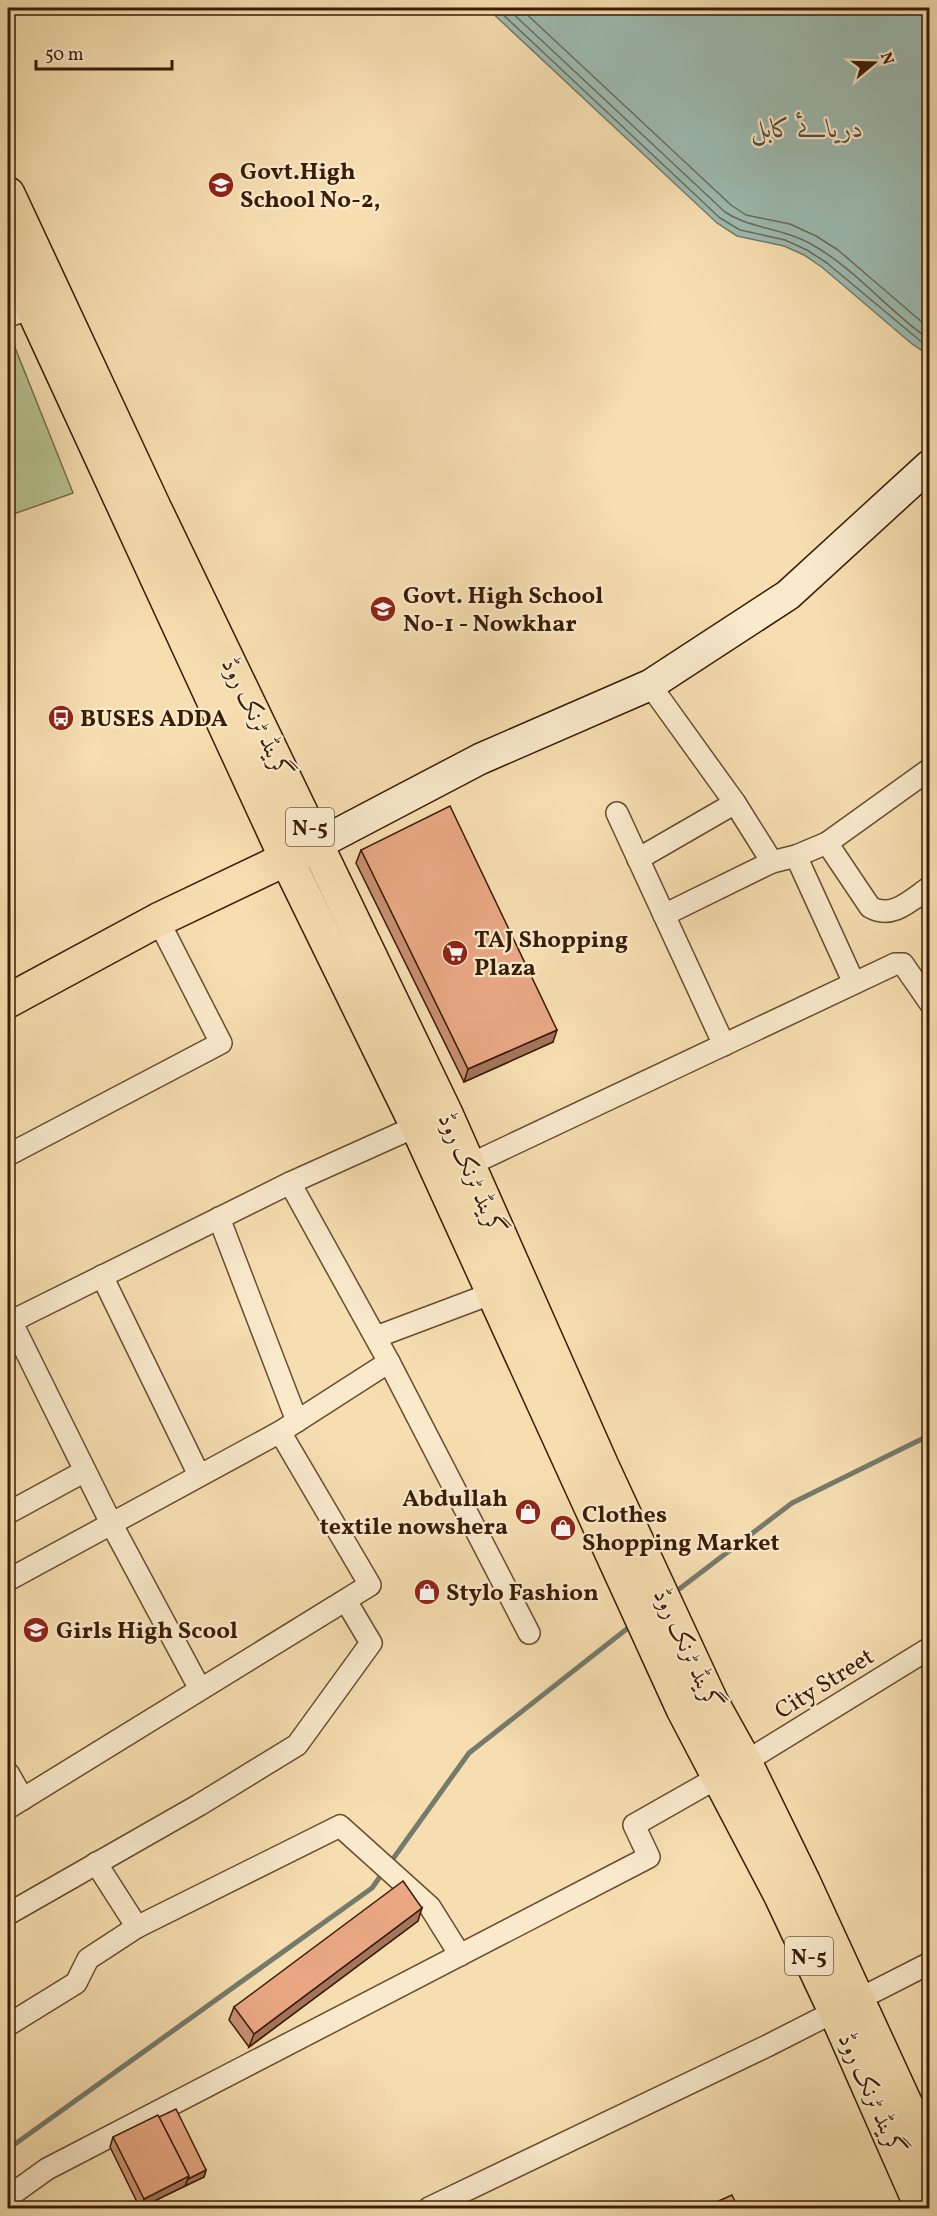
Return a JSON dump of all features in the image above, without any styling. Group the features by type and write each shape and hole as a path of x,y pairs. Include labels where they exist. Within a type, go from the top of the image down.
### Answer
{"main road":[{"name":"گرینڈ ٹرنک روڈ","path":"8,194 153,507 318,844 431,1120 493,1293 589,1470"},
{"name":"گرینڈ ٹرنک روڈ","path":"8,255 20,312 287,860 431,1120 469,1165 589,1470 697,1705 733,1769 848,2007 930,2157"},
{"path":"8,1001 158,920 318,844"},
{"name":"گرینڈ ٹرنک روڈ","path":"848,2007 922,2208"}],"street":[{"path":"318,844 480,759 650,685 788,595 928,468"},
{"path":"650,685 735,803 772,862"},
{"path":"664,915 772,862 796,856 826,843 930,769"},
{"path":"638,859 735,803"},
{"path":"617,813 724,1045"},
{"path":"826,843 870,907 881,913 893,911 930,887"},
{"path":"796,856 854,983"},
{"path":"8,1155 221,1043 158,920"},
{"path":"469,1165 896,964 903,964 930,1003"},
{"path":"200,1689 111,1523 9,1322 290,1183 431,1120"},
{"path":"290,1183 376,1337 530,1634"},
{"path":"8,1773 15,1804 370,1586 289,1426 219,1218"},
{"path":"102,1276 199,1475"},
{"path":"376,1337 493,1293"},
{"path":"8,1580 289,1426 389,1362"},
{"path":"8,1513 85,1471"},
{"path":"8,1914 297,1745 371,1643 346,1600"},
{"name":"City Street","path":"460,1956 649,1857 633,1826 733,1769 930,1648"},
{"path":"8,2025 76,1983 88,1959 137,1927 340,1826 430,1907 460,1956 47,2169 8,2197"},
{"path":"96,1863 137,1927"},
{"path":"429,2208 848,2007 930,1964"}],"green space":[{"path":"8,330 73,493 8,516"}],"water":[{"name":"دریائے کابل","path":"487,8 929,8 929,355 912,344 823,268 804,255 784,246 737,236 717,223"}],"building":[{"name":"TAJ Shopping Plaza","path":"450,806 557,1030 468,1069 361,850"},
{"path":"403,1881 422,1908 254,2034 234,2007"},
{"path":"176,2109 206,2170 188,2179 189,2176 159,2117"},
{"path":"158,2115 189,2176 144,2199 113,2137"},
{"path":"732,2195 738,2208 703,2208"}],"waterway":[{"path":"674,1593 792,1503 930,1435"},
{"path":"390,1863 469,1753 633,1624"},
{"path":"8,2149 372,1888 384,1871"}],"place":[{"name":"Govt.High School No-2,","path":"221,185"},
{"name":"Govt. High School No-1 - Nowkhar","path":"383,609"},
{"name":"BUSES ADDA","path":"61,718"},
{"name":"TAJ Shopping Plaza","path":"455,953"},
{"name":"Abdullah textile nowshera","path":"528,1512"},
{"name":"Clothes Shopping Market","path":"563,1528"},
{"name":"Stylo Fashion","path":"427,1592"},
{"name":"Girls High Scool","path":"36,1630"}]}
